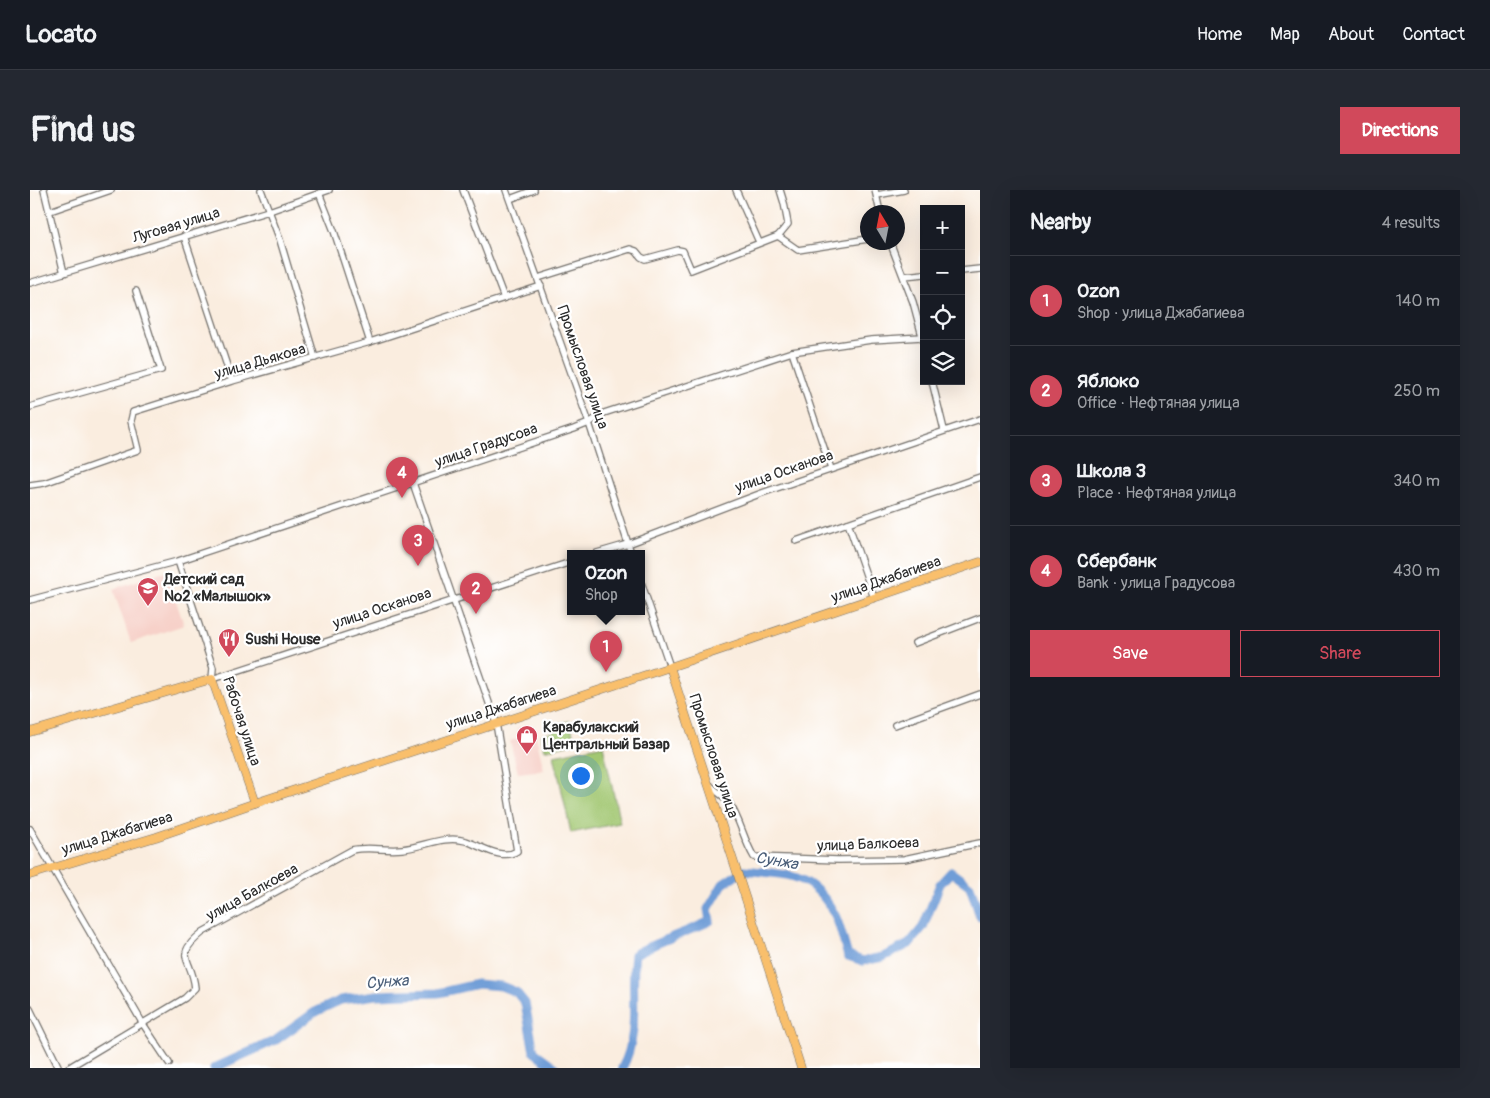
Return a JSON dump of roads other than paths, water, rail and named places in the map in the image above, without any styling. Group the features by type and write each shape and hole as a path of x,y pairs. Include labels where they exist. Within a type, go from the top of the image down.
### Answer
{"main road":[{"name":"улица Джабагиева","path":"30,874 156,837 980,562"},
{"name":"Промысловая улица","path":"670,667 801,1068"},
{"name":"улица Осканова","path":"30,732 212,679"},
{"name":"Рабочая улица","path":"212,679 255,803"}],"street":[{"path":"44,190 64,273"},
{"path":"50,211 111,190"},
{"path":"261,190 280,240 315,358"},
{"name":"Луговая улица","path":"30,284 329,190"},
{"path":"463,190 504,298"},
{"name":"Промысловая улица","path":"506,190 541,286 630,550"},
{"path":"510,200 534,190"},
{"path":"736,190 759,242"},
{"path":"538,278 630,249 636,251 645,259 678,250 683,251 690,270 778,236 788,224 780,190"},
{"path":"876,193 904,190"},
{"path":"319,193 334,231 370,342"},
{"path":"184,236 232,382"},
{"path":"778,236 798,250 860,240"},
{"path":"893,250 913,302 920,329"},
{"path":"965,271 980,269"},
{"path":"904,276 920,274"},
{"name":"улица Дьякова","path":"30,485 44,483 138,450 131,421 133,412 370,342 541,286"},
{"path":"30,407 162,370 136,292"},
{"name":"улица Градусова","path":"30,600 178,561 588,423 604,413 792,352 871,340 920,340"},
{"path":"792,352 831,469"},
{"path":"933,385 944,430"},
{"name":"улица Осканова","path":"608,550 762,493 980,419"},
{"path":"796,541 980,477"},
{"path":"413,483 496,723"},
{"path":"848,523 874,598"},
{"name":"Рабочая улица","path":"178,561 213,668 212,679"},
{"name":"улица Осканова","path":"212,679 567,563"},
{"name":"Промысловая улица","path":"645,594 670,667"},
{"path":"915,642 980,618"},
{"path":"895,725 980,694"},
{"name":"улица Балкоева","path":"68,1068 186,998 195,988 194,974 186,960 185,952 190,943 203,932 352,850 362,848 401,849 447,839 466,842 507,855 517,851 496,723"},
{"name":"улица Балкоева","path":"709,783 729,804 747,846 754,856 838,860 904,859 980,843"},
{"path":"30,829 143,1024 169,1063"},
{"path":"30,1009 59,1068"}],"waterway":[{"name":"Сунжа","path":"622,1068 628,1055 633,1027 635,954 710,921 708,909 723,884 744,870 797,878 817,890 835,915 848,956 863,961 883,957 909,944 923,927 940,884 951,872 970,886 980,916"},
{"name":"Сунжа","path":"214,1068 276,1040 315,1012 341,1000 376,995 438,993 477,984 501,986 516,992 525,1003 534,1052 556,1068"}],"place":[{"name":"Сбербанк","path":"402,498"},
{"name":"Школа 3","path":"418,566"},
{"name":"Детский сад №2 «Малышок»","path":"148,607"},
{"name":"Яблоко","path":"476,614"},
{"name":"Sushi House","path":"229,658"},
{"name":"Ozon","path":"606,672"},
{"name":"Карабулакский Центральный Базар","path":"527,755"}]}
